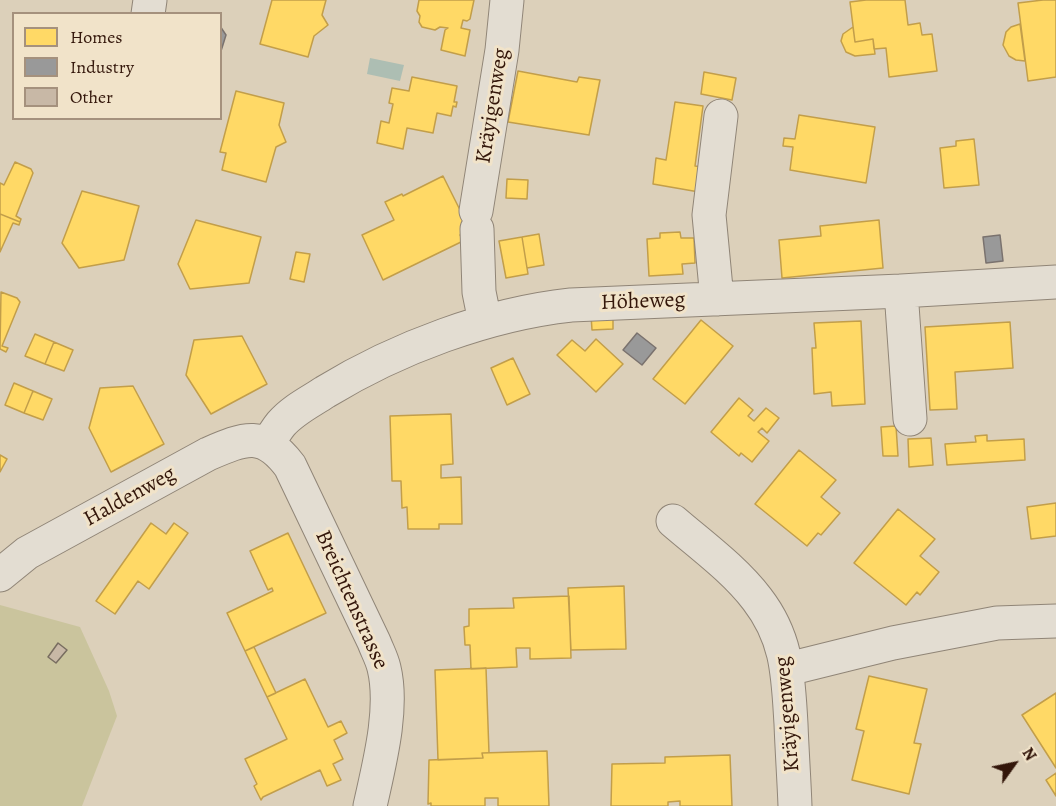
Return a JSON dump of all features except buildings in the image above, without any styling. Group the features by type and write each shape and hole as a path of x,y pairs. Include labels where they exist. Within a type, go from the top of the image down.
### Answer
{"street":[{"name":"Kräyigenweg","path":"485,322 479,292 476,220 502,50 507,0"},
{"path":"717,299 709,215 721,116"},
{"name":"Höheweg","path":"268,444 280,425 293,413 353,375 384,359 485,322 547,308 1056,282"},
{"path":"901,291 910,419"},
{"name":"Haldenweg","path":"0,575 27,553 208,454 232,443 251,439 268,444"},
{"name":"Breichtenstrasse","path":"268,444 280,453 290,466 374,642 384,668 387,690 385,722 370,806"},
{"name":"Kräyigenweg","path":"673,521 735,574 757,599 772,623 782,646 788,669 795,806"},
{"path":"788,669 893,643 997,623 1056,621"}],"shaded area":[{"path":"370,58 404,65 400,81 367,74"},
{"path":"0,605 80,627 109,691 117,716 82,806 0,806"}]}
